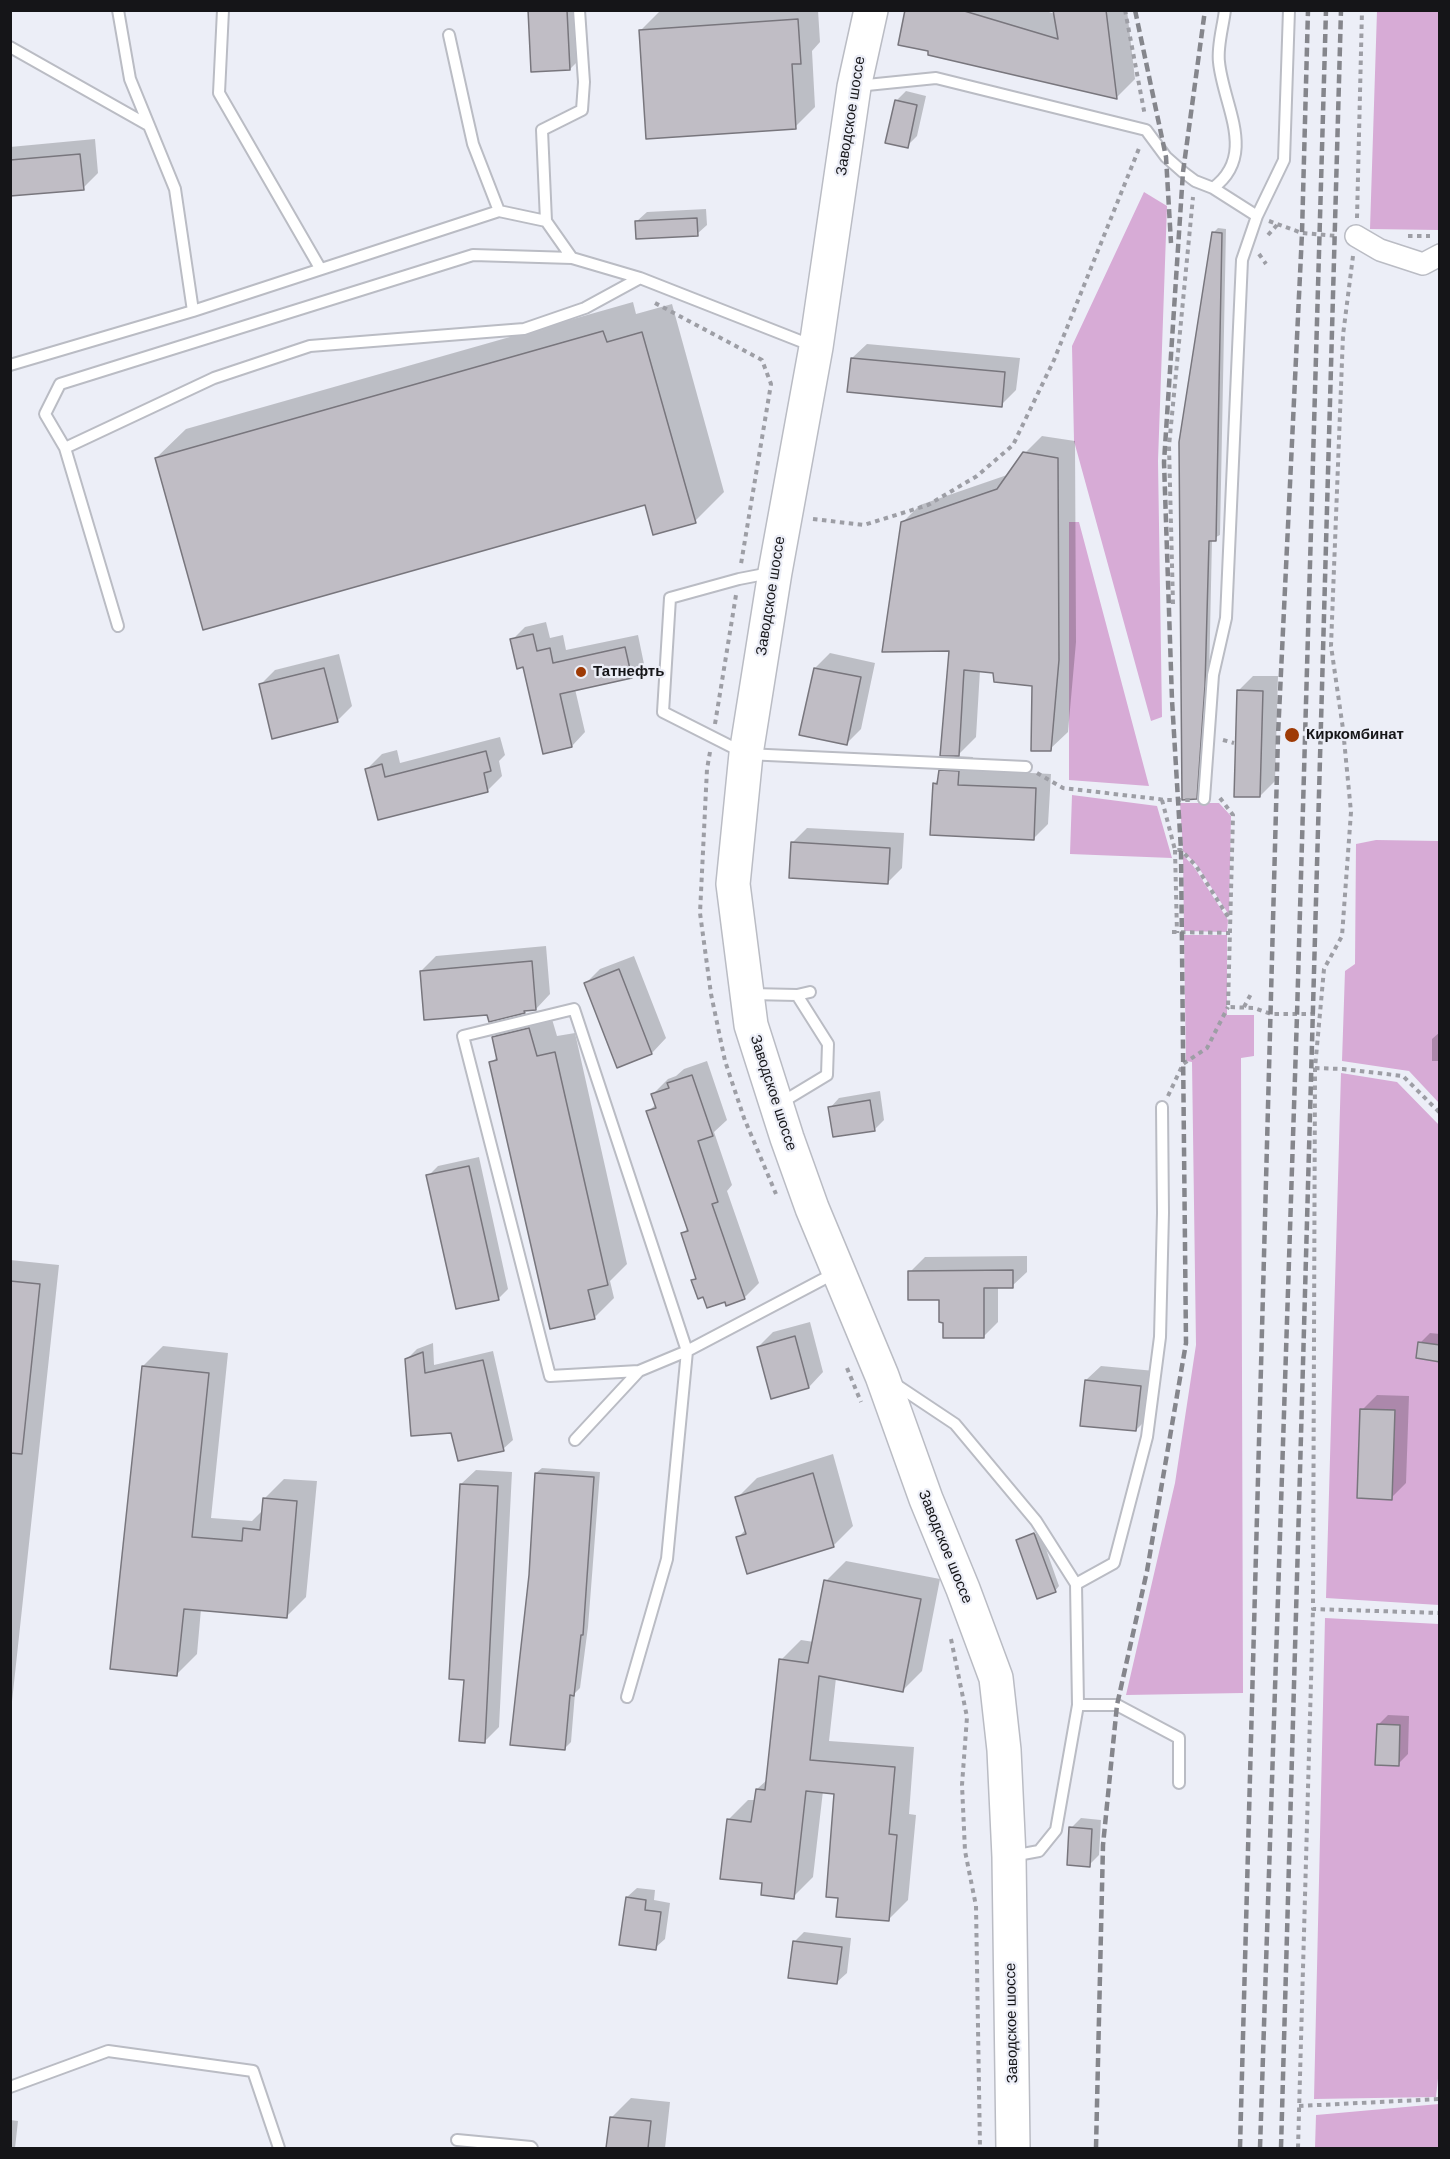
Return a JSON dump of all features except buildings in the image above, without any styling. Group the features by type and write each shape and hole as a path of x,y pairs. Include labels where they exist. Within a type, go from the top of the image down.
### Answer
{"main road":[{"name":"Заводское шоссе","path":"871,10 854,87 816,347 775,572 747,754 733,884 751,1025 776,1106 812,1208 882,1376 926,1499 996,1678 1004,1750 1009,1857 1013,2148"}],"street":[{"path":"1356,236 1380,250 1423,264 1440,255"}],"lane":[{"path":"118,10 129,79 175,189 193,311"},
{"path":"223,10 219,93 320,268"},
{"path":"572,258 546,221 542,130 582,110 584,82 579,10"},
{"path":"1213,188 1223,181 1234,164 1236,131 1219,61 1225,10"},
{"path":"1204,799 1213,675 1226,618 1242,260 1257,216 1284,160 1289,10"},
{"path":"449,35 472,144 499,211"},
{"path":"10,47 148,125"},
{"path":"854,87 936,78 1146,130 1167,157 1195,181 1213,188 1257,216"},
{"path":"10,364 193,311 499,211 546,221"},
{"path":"118,626 65,448 45,414 60,384 473,255 572,258 640,278 816,347"},
{"path":"65,448 214,378 310,346 524,329 585,308 640,278"},
{"path":"775,572 739,579 670,598 663,712 747,754 1026,767"},
{"path":"747,994 797,995 810,992"},
{"path":"776,1106 826,1075 828,1044 797,995"},
{"path":"627,1697 667,1560 687,1351 574,1009 463,1036 550,1376 639,1371 687,1351 838,1271"},
{"path":"1076,1584 1114,1563 1147,1437 1160,1337 1163,1214 1162,1107"},
{"path":"575,1440 639,1371"},
{"path":"882,1376 955,1424 1036,1521 1076,1584 1078,1705 1056,1830 1039,1851 1009,1857"},
{"path":"1078,1705 1117,1706 1179,1738 1179,1783"},
{"path":"10,2087 108,2051 253,2071 279,2148"},
{"path":"457,2140 532,2148"}],"path":[{"path":"813,519 864,525 928,505 977,476 1013,446 1054,360 1146,130 1125,10"},
{"path":"1298,2148 1313,1609 1315,1068 1324,969 1342,936 1351,813 1343,729 1331,646 1343,335 1356,236 1362,10"},
{"path":"1173,603 1169,446 1195,181"},
{"path":"1277,225 1302,233 1356,236"},
{"path":"1220,738 1234,743"},
{"path":"1026,767 1064,788 1162,800 1175,850 1174,932 1230,933"},
{"path":"1175,850 1181,850 1196,866 1230,920"},
{"path":"1244,1007 1252,992"},
{"path":"1162,1107 1183,1064 1207,1048 1228,1007"},
{"path":"1254,1008 1271,1014 1319,1014"},
{"path":"1315,1068 1403,1076 1440,1113"},
{"path":"1313,1609 1440,1613"},
{"path":"1299,2106 1440,2099"}],"shaded area":[{"path":"1377,11 1439,11 1439,230 1370,229"},
{"path":"1144,192 1167,206 1158,461 1162,717 1151,721 1074,441 1072,346"},
{"path":"1069,522 1079,522 1149,786 1069,780"},
{"path":"1072,795 1157,806 1172,858 1070,854"},
{"path":"1180,803 1219,803 1231,816 1229,915 1197,865 1183,851"},
{"path":"1376,840 1439,841 1439,1103 1409,1071 1342,1061 1345,971 1355,964 1356,844"},
{"path":"1183,855 1194,867 1228,920 1227,932 1184,931"},
{"path":"1184,935 1227,935 1227,1015 1254,1015 1254,1056 1241,1058 1243,1693 1126,1695 1175,1483 1196,1345 1192,1062 1186,1061"},
{"path":"1341,1073 1397,1082 1439,1125 1439,1605 1326,1598"},
{"path":"1325,1618 1439,1624 1440,2060 1436,2097 1314,2099"},
{"path":"1439,2104 1439,2148 1315,2148 1316,2115"}],"railway":[{"path":"1135,10 1166,157 1171,243"},
{"path":"1096,2148 1103,1845 1117,1705 1147,1571 1186,1343 1181,850 1172,700 1164,462 1183,172 1205,10"},
{"path":"1240,2148 1278,735 1302,233 1308,10"},
{"path":"1260,2148 1297,1015 1326,10"},
{"path":"1281,2148 1341,10"}],"place":[{"name":"Татнефть","path":"581,672"},
{"name":"Киркомбинат","path":"1292,735"}]}
